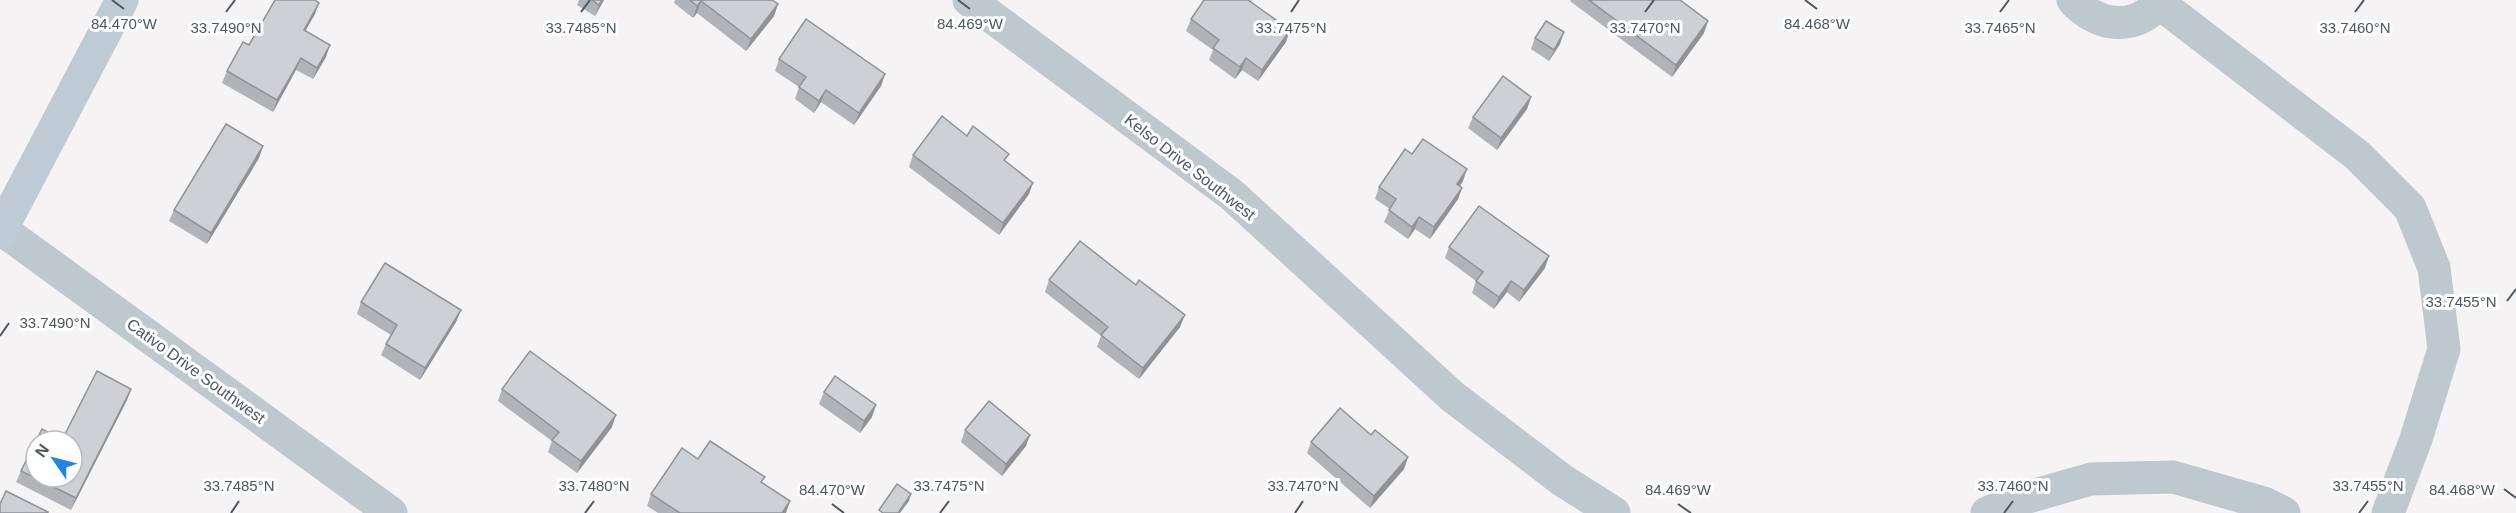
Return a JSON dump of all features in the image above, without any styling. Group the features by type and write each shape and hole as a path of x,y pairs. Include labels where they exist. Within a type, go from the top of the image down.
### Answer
{"street":[{"path":"1,230 122,0"},
{"name":"Kelso Drive Southwest","path":"970,0 1232,195 1453,397 1562,480 1614,513"},
{"path":"2073,0 2082,11 2097,20 2113,23 2131,21 2146,15 2160,2 2357,155 2410,208 2434,268 2444,349 2416,439 2388,513"},
{"name":"Cativo Drive Southwest","path":"1,230 391,513"},
{"path":"1987,513 2021,499 2091,479 2173,477 2264,503 2284,513"}],"building":[{"path":"275,0 315,0 319,3 304,30 330,45 317,68 301,58 277,100 227,71 243,42 249,45"},
{"path":"592,0 602,0 599,5"},
{"path":"690,0 772,0 778,4 751,39 701,1 697,6"},
{"path":"1204,0 1248,0 1290,30 1262,70 1246,58 1240,67 1213,48 1219,40 1191,19"},
{"path":"1589,0 1680,0 1708,21 1676,65"},
{"path":"806,19 885,74 859,113 826,90 819,101 799,87 806,77 779,59"},
{"path":"1546,21 1564,32 1554,50 1535,38"},
{"path":"1503,76 1531,97 1501,138 1473,117"},
{"path":"942,116 967,136 973,126 1009,154 1004,160 1033,183 1003,223 913,155"},
{"path":"226,124 263,146 211,233 174,210"},
{"path":"1423,139 1467,169 1457,184 1462,188 1434,227 1419,217 1412,227 1389,210 1396,199 1379,187 1405,149 1412,154"},
{"path":"1479,206 1549,256 1524,290 1511,281 1499,297 1476,281 1483,272 1449,247"},
{"path":"1080,241 1136,285 1139,280 1185,315 1143,368 1101,335 1108,327 1049,280"},
{"path":"385,263 461,310 425,368 386,344 397,325 361,302"},
{"path":"530,351 616,415 581,461 552,440 559,432 502,389"},
{"path":"97,371 131,389 84,482 84,429 68,429"},
{"path":"835,376 876,405 864,421 824,392"},
{"path":"989,401 1030,435 1006,464 965,430"},
{"path":"1340,408 1371,435 1375,430 1408,457 1374,496 1311,442"},
{"path":"710,441 765,477 761,482 790,501 782,513 680,513 651,494 682,448 698,459"},
{"path":"897,484 911,494 898,513 883,513 879,510"},
{"path":"58,489 81,489 76,498"},
{"path":"6,491 48,513 0,513 0,504"}]}
